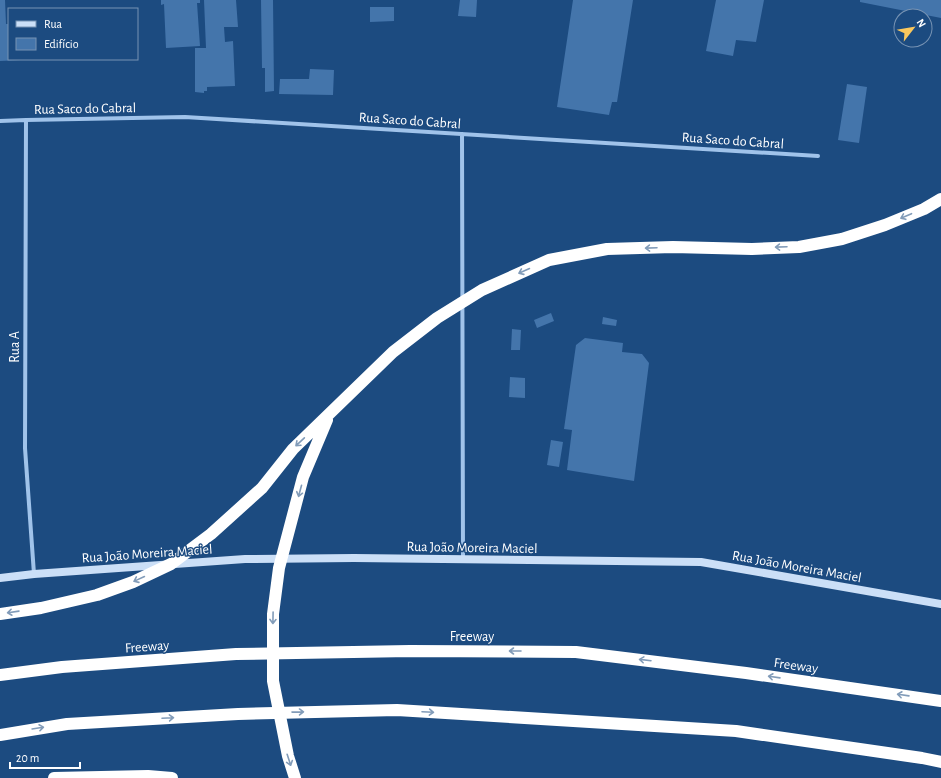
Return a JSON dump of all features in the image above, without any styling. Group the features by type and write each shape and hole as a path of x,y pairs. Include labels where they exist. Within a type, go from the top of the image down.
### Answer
{"highway":[{"path":"0,614 41,608 98,595 133,582 171,564 211,534 262,488 293,449 329,416 393,352 437,318 482,290 549,260 607,249 674,247 752,249 799,247 842,239 885,225 924,209 941,199"},
{"path":"295,778 288,756 273,681 273,614 279,568 303,477 329,416"},
{"name":"Freeway","path":"0,675 62,668 236,654 410,651 576,652 746,673 941,701"},
{"path":"0,735 67,724 238,714 397,710 736,731 941,762"},
{"path":"54,778 148,776 172,778"}],"street":[{"name":"Rua Saco do Cabral","path":"0,122 26,120 185,117 818,156"},
{"name":"Rua A","path":"26,120 25,448 34,574"},
{"path":"462,134 463,560"},
{"name":"Rua João Moreira Maciel","path":"0,578 34,574 245,559 354,558 701,562 941,604"}],"building":[{"path":"0,0 5,0 6,24 8,24 8,60 21,60 0,61"},
{"path":"161,0 200,0 200,3 197,3 200,46 166,48 164,4 161,5"},
{"path":"204,0 236,0 238,27 224,27 225,42 233,41 235,86 207,87 207,91 204,91 204,93 195,92 195,48 206,48"},
{"path":"261,0 273,0 274,91 265,92 265,68 262,68"},
{"path":"460,0 477,0 476,17 458,16"},
{"path":"573,0 633,0 617,102 612,102 609,115 557,107"},
{"path":"716,0 764,0 756,42 736,40 733,56 706,51"},
{"path":"860,0 941,0 941,18 933,16 933,8 893,9 860,2"},
{"path":"370,7 394,7 394,21 370,22"},
{"path":"310,69 334,70 333,95 279,94 280,79 309,79"},
{"path":"847,84 867,87 859,143 838,140"},
{"path":"551,313 554,321 537,328 534,320"},
{"path":"603,317 617,320 616,326 602,324"},
{"path":"512,329 521,330 520,350 511,350"},
{"path":"585,338 623,343 622,352 642,354 649,363 634,481 567,470 572,430 564,429 576,345"},
{"path":"510,377 525,378 525,398 509,397"},
{"path":"551,440 563,442 559,467 547,465"}]}
